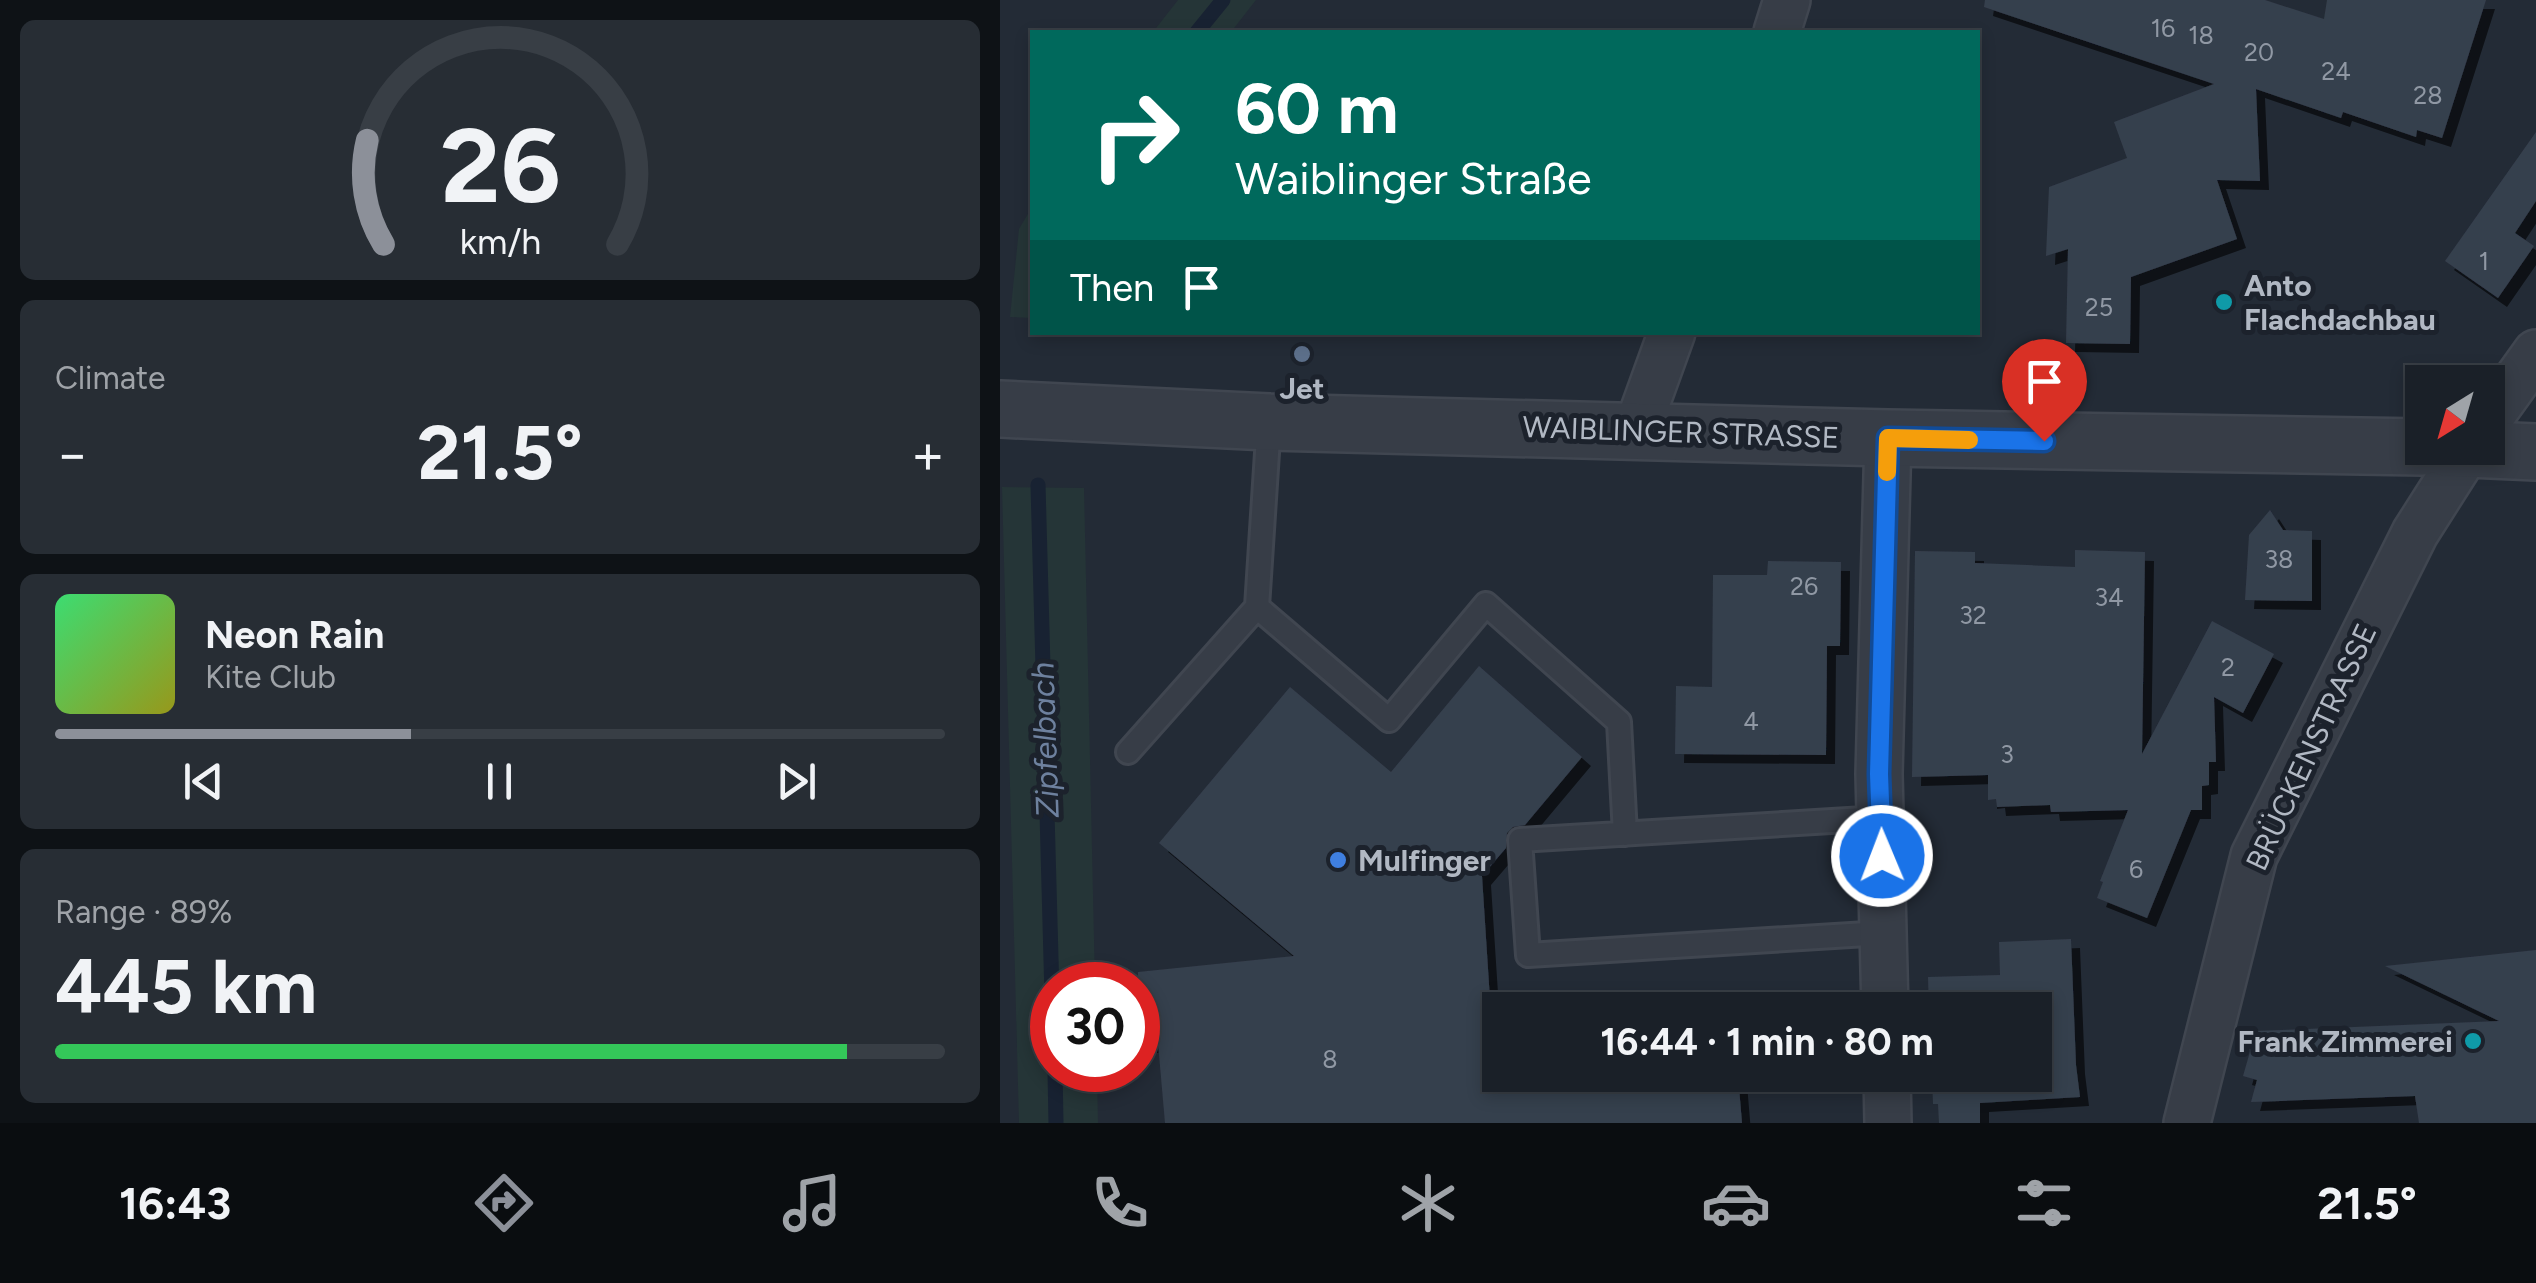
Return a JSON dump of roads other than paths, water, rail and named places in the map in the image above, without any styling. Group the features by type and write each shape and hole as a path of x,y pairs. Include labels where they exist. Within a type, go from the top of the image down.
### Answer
{"street":[{"path":"1778,30 1788,0"},
{"path":"1637,430 1671,335"},
{"path":"2505,396 2536,352"},
{"name":"WAIBLINGER STRASSE","path":"1000,409 1269,422 2405,447"},
{"path":"1885,992 1881,818 1888,438"},
{"path":"2505,450 2536,452"},
{"name":"BRÜCKENSTRASSE","path":"2187,1123 2254,856 2416,533 2458,465"},
{"path":"1887,1092 1888,1123"}],"lane":[{"path":"1128,752 1257,607 1269,422"},
{"path":"1257,607 1389,720 1486,604 1618,722 1626,834"},
{"path":"1881,818 1520,840 1528,954 1883,933"}],"waterway":[{"name":"Zipfelbach","path":"1199,30 1223,0"},
{"name":"Zipfelbach","path":"1038,485 1051,962"},
{"name":"Zipfelbach","path":"1055,1092 1056,1123"}],"place":[{"name":"Anto Flachdachbau","path":"2224,302"},
{"name":"Jet","path":"1302,354"},
{"name":"Mulfinger","path":"1338,860"},
{"name":"Frank Zimmerei","path":"2473,1041"}]}
